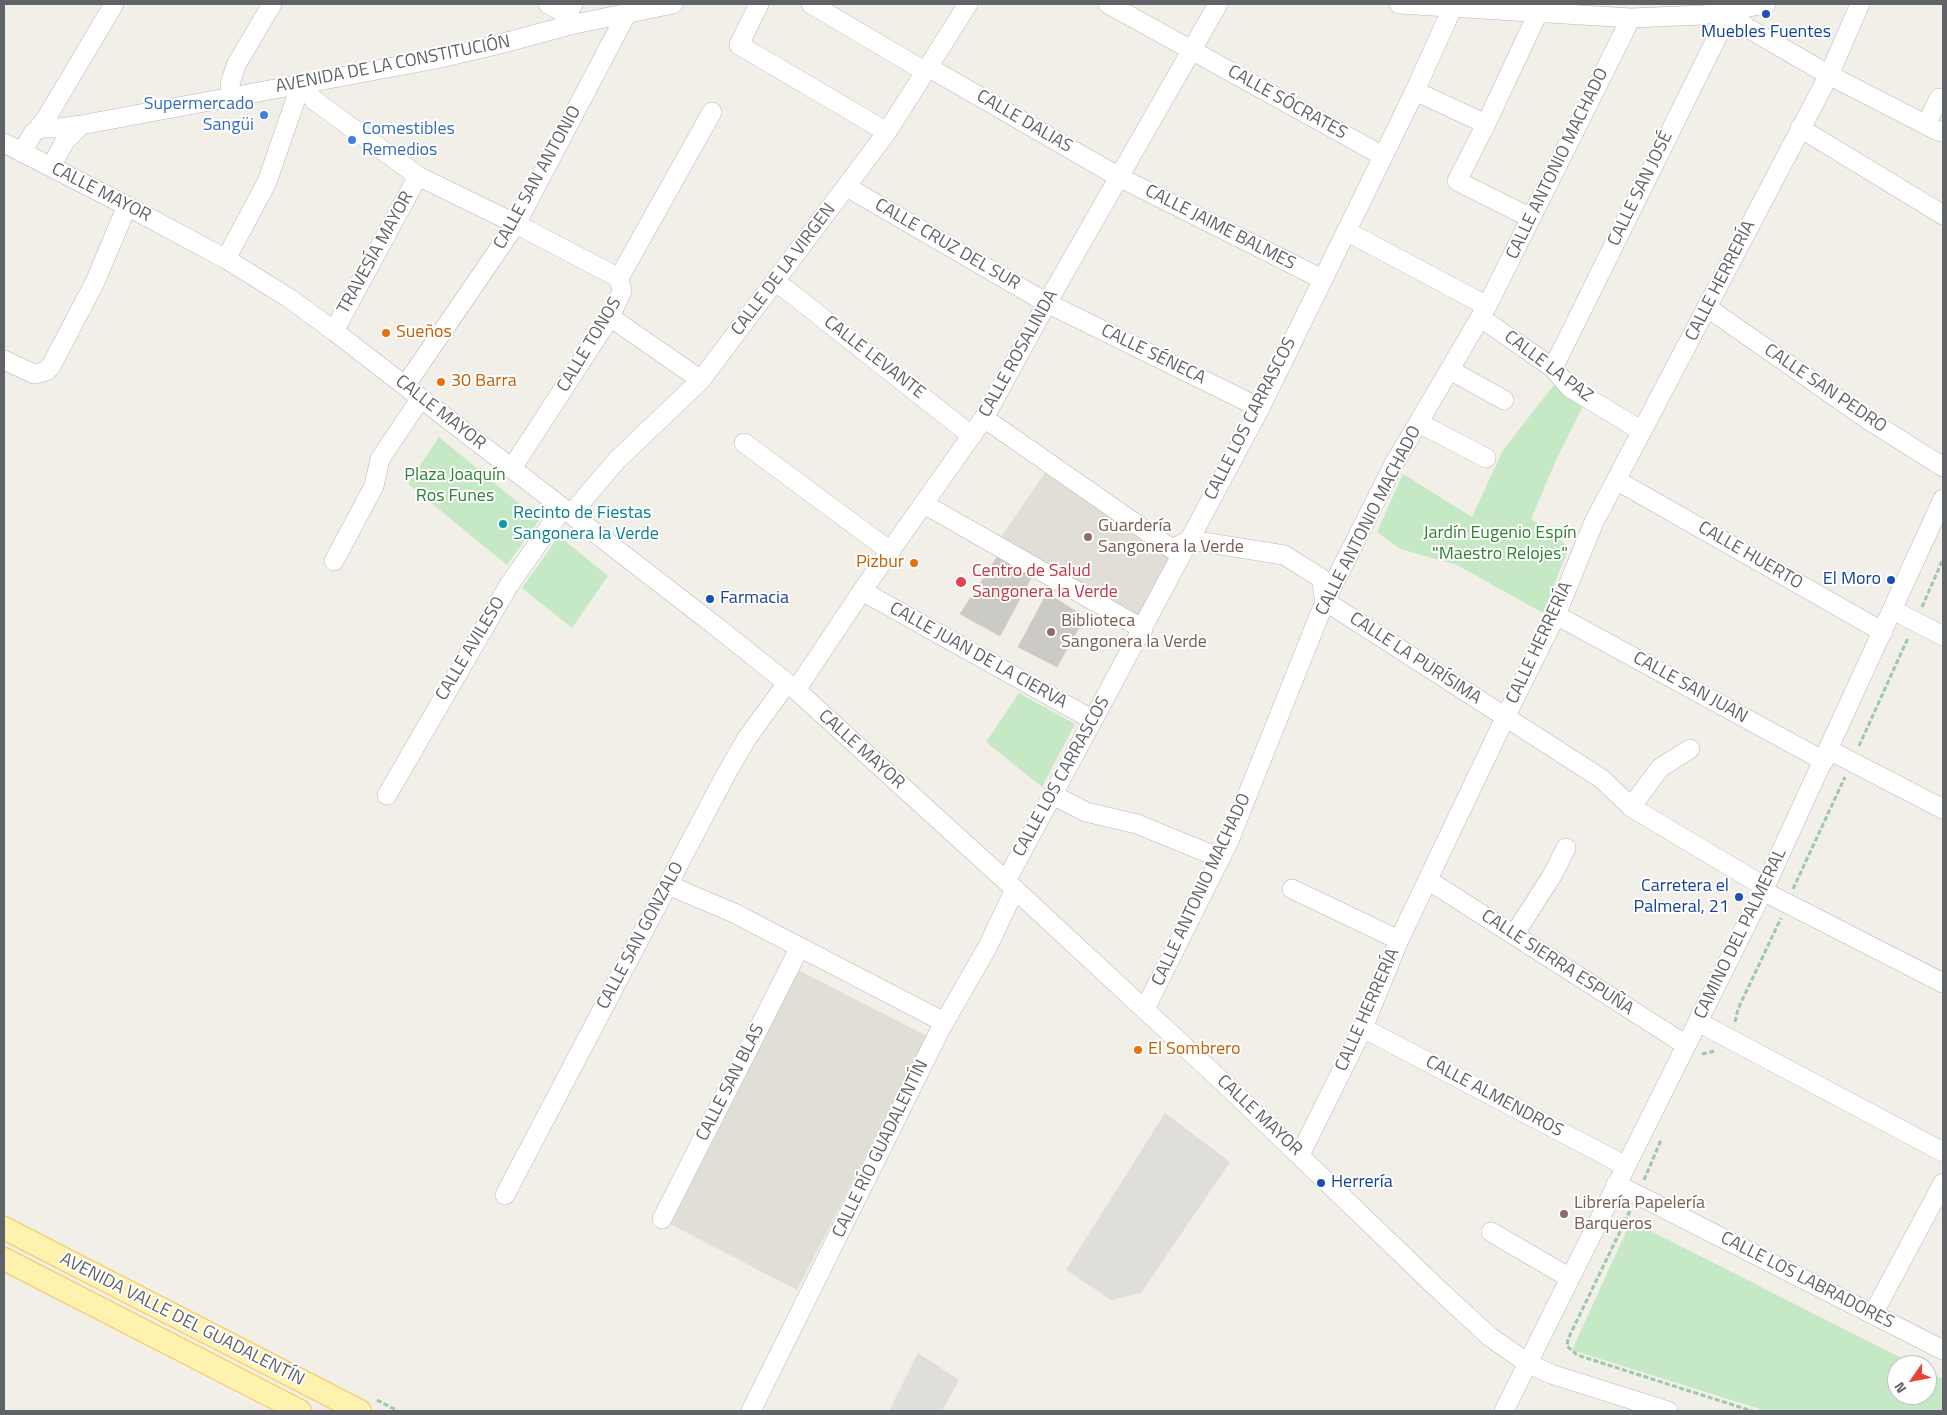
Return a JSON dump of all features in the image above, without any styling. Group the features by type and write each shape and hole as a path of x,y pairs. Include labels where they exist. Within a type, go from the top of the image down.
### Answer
{"main road":[{"name":"AVENIDA VALLE DEL GUADALENTÍN","path":"4,1228 360,1411"},
{"name":"AVENIDA VALLE DEL GUADALENTÍN","path":"4,1259 300,1411"}],"street":[{"path":"22,153 43,129 48,117 114,4"},
{"path":"231,97 230,84 236,65 272,4"},
{"path":"548,4 570,15"},
{"name":"AVENIDA DE LA CONSTITUCIÓN","path":"43,129 81,124 436,59 500,44 570,15 627,13 667,4"},
{"path":"759,4 739,45 887,132"},
{"name":"CALLE DALIAS","path":"811,4 1119,177"},
{"name":"CALLE DE LA VIRGEN","path":"567,511 617,460 701,380 887,132 968,4"},
{"name":"CALLE SÓCRATES","path":"1108,4 1383,156"},
{"name":"CALLE ROSALINDA","path":"791,687 862,591 984,418 1047,303 1218,4"},
{"path":"1399,4 1631,18 1655,11 1703,15 1766,4"},
{"name":"CALLE HERRERÍA","path":"1300,1156 1362,1028 1428,880 1556,614 1594,522 1829,75 1860,4"},
{"name":"CALLE LOS CARRASCOS","path":"1010,885 1053,795 1260,408 1415,91 1453,6"},
{"path":"1730,11 1746,27 1829,75 1935,129 1940,98 1943,99"},
{"name":"CALLE SAN JOSÉ","path":"1553,368 1730,11"},
{"name":"CALLE SAN ANTONIO","path":"405,386 516,224 627,13"},
{"path":"1531,218 1457,181 1538,13"},
{"name":"CALLE ANTONIO MACHADO","path":"1144,1009 1220,858 1325,601 1394,464 1484,312 1631,18"},
{"path":"301,84 315,101 418,176 516,224 619,278"},
{"path":"226,259 267,182 301,84"},
{"path":"1415,91 1486,124"},
{"name":"CALLE TONOS","path":"512,468 610,317 622,291 619,278 712,112"},
{"path":"51,167 70,135 81,124"},
{"path":"1800,128 1943,215"},
{"path":"43,129 60,136 61,148"},
{"name":"CALLE MAYOR","path":"4,143 226,259 289,298 334,331 791,687 1144,1009 1458,1308 1490,1336 1527,1363 1564,1379 1668,1411"},
{"name":"TRAVESÍA MAYOR","path":"334,331 418,176"},
{"name":"CALLE JAIME BALMES","path":"1119,177 1322,279"},
{"name":"CALLE CRUZ DEL SUR","path":"847,187 1047,303"},
{"path":"4,360 34,374 46,371 51,366 95,282 127,206"},
{"name":"CALLE LA PAZ","path":"1346,231 1484,312 1553,368 1569,387 1642,431"},
{"name":"CALLE LEVANTE","path":"774,283 787,290 972,436"},
{"name":"CALLE SÉNECA","path":"1047,303 1260,408"},
{"name":"CALLE SAN PEDRO","path":"1708,308 1867,418 1943,467"},
{"path":"610,317 701,380"},
{"path":"1450,370 1504,400"},
{"path":"334,562 374,486 380,459 421,398"},
{"path":"984,418 1172,549 1190,540 1284,555 1321,578 1325,601"},
{"path":"1419,423 1486,458"},
{"path":"744,443 890,551"},
{"name":"CALLE HUERTO","path":"1616,480 1883,632"},
{"name":"CAMINO DEL PALMERAL","path":"1504,1411 1764,889 1943,499"},
{"path":"924,504 1143,628"},
{"name":"CALLE AVILESO","path":"387,794 509,586 567,511"},
{"name":"CALLE JUAN DE LA CIERVA","path":"862,591 1094,720"},
{"name":"CALLE LA PURÍSIMA","path":"1325,601 1602,779 1631,807 1764,889 1943,983"},
{"path":"1893,610 1943,636"},
{"name":"CALLE SAN JUAN","path":"1556,614 1826,755 1943,809"},
{"name":"CALLE SAN GONZALO","path":"505,1195 728,769 747,738 791,687"},
{"path":"1631,807 1660,768 1690,749"},
{"path":"1053,795 1086,812 1137,824 1220,858"},
{"path":"1514,935 1553,874 1566,848"},
{"name":"CALLE SIERRA ESPUÑA","path":"1428,880 1686,1045"},
{"path":"668,885 734,913 944,1022"},
{"name":"CALLE RÍO GUADALENTÍN","path":"751,1411 944,1022 987,948 1010,885"},
{"path":"1292,889 1400,940"},
{"name":"CALLE SAN BLAS","path":"662,1219 800,947"},
{"path":"1698,1022 1943,1152"},
{"name":"CALLE ALMENDROS","path":"1362,1028 1626,1166"},
{"path":"1873,1314 1943,1183"},
{"name":"CALLE LOS LABRADORES","path":"1616,1184 1943,1350"},
{"path":"1491,1232 1570,1278"}],"shaded area":[{"path":"1045,473 1169,558 1143,629 996,544"},
{"path":"798,970 927,1036 797,1290 668,1223"},
{"path":"1165,1113 1230,1162 1141,1293 1111,1300 1066,1270"},
{"path":"918,1353 959,1380 942,1411 889,1411"}],"green space":[{"name":"Jardín Eugenio Espín \"Maestro Relojes\"","path":"1554,385 1584,404 1556,460 1531,519 1569,547 1543,613 1457,565 1400,549 1377,532 1403,474 1472,517 1503,450"},
{"name":"Plaza Joaquín Ros Funes","path":"439,437 539,520 507,565 408,484"},
{"path":"559,536 608,576 572,628 522,588"},
{"path":"1019,693 1075,724 1042,787 986,742"},
{"path":"1631,1221 1895,1355 1887,1355 1887,1405 1937,1405 1937,1376 1943,1379 1943,1411 1766,1411 1572,1350"}],"building":[{"path":"999,554 1032,577 1000,636 960,614"},
{"name":"Biblioteca Sangonera la Verde","path":"1047,593 1085,617 1057,667 1018,647"}],"place":[{"name":"Muebles Fuentes","path":"1766,14"},
{"name":"Supermercado Sangüi","path":"264,115"},
{"name":"Comestibles Remedios","path":"352,140"},
{"name":"Sueños","path":"386,333"},
{"name":"30 Barra","path":"441,382"},
{"name":"Recinto de Fiestas Sangonera la Verde","path":"503,524"},
{"name":"Guardería Sangonera la Verde","path":"1088,537"},
{"name":"Pizbur","path":"914,563"},
{"name":"El Moro","path":"1891,580"},
{"name":"Centro de Salud Sangonera la Verde","path":"961,582"},
{"name":"Farmacia","path":"710,599"},
{"name":"Biblioteca Sangonera la Verde","path":"1051,632"},
{"name":"Carretera el Palmeral, 21","path":"1739,897"},
{"name":"El Sombrero","path":"1138,1050"},
{"name":"Herrería","path":"1321,1183"},
{"name":"Librería Papelería Barqueros","path":"1564,1214"}]}
